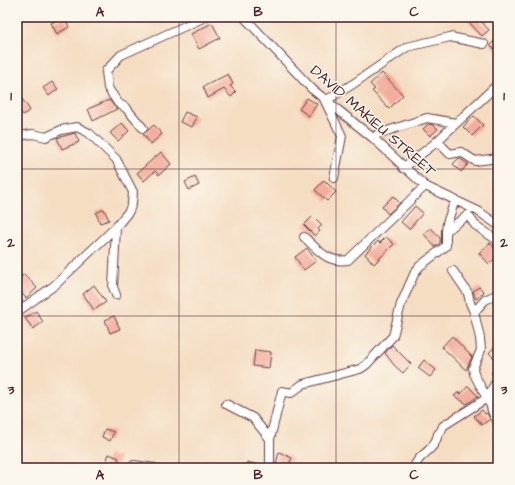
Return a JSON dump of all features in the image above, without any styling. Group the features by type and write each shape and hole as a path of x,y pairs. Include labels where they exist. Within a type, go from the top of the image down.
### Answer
{"street":[{"path":"143,128 126,108 118,103 108,88 106,71 121,55 205,17"},
{"name":"DAVID MAKIEU STREET","path":"244,17 325,101 373,138 403,168 425,186 478,211 498,226"},
{"path":"334,178 342,136 325,101 353,84 407,47 450,37 484,44"},
{"path":"403,168 437,141 498,84"},
{"path":"373,138 378,134 427,118 456,123"},
{"path":"17,136 33,134 46,137 61,130 77,127 89,133 110,151 116,159 133,192 132,203 129,210 116,227 56,285 17,312"},
{"path":"437,141 450,154 461,152 475,161 498,158"},
{"path":"304,237 324,255 336,261 348,260 425,186"},
{"path":"270,468 270,439 282,391 291,393 303,384 360,369 393,336 400,304 415,272 420,266 446,246 447,223 455,200"},
{"path":"446,231 468,215 475,225 498,241"},
{"path":"116,227 113,286 116,296"},
{"path":"454,271 468,293 480,338 481,350 473,368 474,374 488,401 491,414 498,422"},
{"path":"474,312 485,300 498,294"},
{"path":"414,468 416,461 430,451 437,441 438,434 441,432 443,426 488,401 495,383 498,380"},
{"path":"226,404 253,418 270,439"},
{"path":"128,468 134,465 155,468"}],"building":[{"path":"64,17 69,27 57,34 51,23"},
{"path":"464,17 477,17 489,30 482,36"},
{"path":"212,23 220,38 199,49 191,34"},
{"path":"498,37 498,53 490,45"},
{"path":"382,73 403,95 389,109 372,91 375,89 370,84"},
{"path":"228,74 233,84 230,86 236,92 231,97 224,89 208,98 203,87"},
{"path":"52,82 58,89 49,96 43,88"},
{"path":"17,92 30,110 23,115 17,107"},
{"path":"307,98 317,104 309,116 299,109"},
{"path":"109,100 117,109 93,121 88,109"},
{"path":"185,112 197,117 192,127 180,122"},
{"path":"474,116 483,125 472,136 463,127"},
{"path":"122,123 129,131 118,141 110,133"},
{"path":"428,124 433,125 438,129 430,136 423,129"},
{"path":"154,125 162,134 151,144 143,134"},
{"path":"75,133 79,142 62,149 57,138"},
{"path":"161,152 171,164 159,175 155,171 144,181 137,173"},
{"path":"459,158 468,164 461,172 453,164"},
{"path":"195,177 199,185 189,190 185,182"},
{"path":"324,180 336,192 327,201 315,190"},
{"path":"393,196 400,203 388,214 382,207"},
{"path":"415,206 423,213 409,229 401,222"},
{"path":"104,209 109,220 100,223 96,213"},
{"path":"313,216 322,225 318,229 320,231 315,236 304,225"},
{"path":"431,228 440,238 440,243 435,247 424,234"},
{"path":"386,237 394,244 374,264 365,254 378,241 380,243"},
{"path":"490,243 498,252 498,256 489,264 479,253"},
{"path":"307,248 316,261 304,270 295,257"},
{"path":"24,274 37,288 26,298 17,288 17,281"},
{"path":"94,285 106,302 94,310 83,294"},
{"path":"479,287 484,292 476,299 473,291"},
{"path":"36,311 43,322 33,329 25,318"},
{"path":"114,316 120,329 110,333 105,320"},
{"path":"452,336 472,357 466,370 442,347"},
{"path":"498,343 498,362 489,353"},
{"path":"392,345 411,364 403,373 394,365 385,353"},
{"path":"255,350 271,352 269,368 253,366"},
{"path":"424,360 436,370 430,377 418,368"},
{"path":"498,367 498,375 494,376 491,373"},
{"path":"468,386 478,396 467,404 454,396 459,392 461,394"},
{"path":"482,410 485,414 487,413 490,419 482,425 474,416"},
{"path":"105,429 114,432 110,441 102,437"},
{"path":"279,452 292,458 287,468 276,464"},
{"path":"109,454 119,458 115,468 104,468"},
{"path":"247,462 264,466 264,468 245,468"}]}
